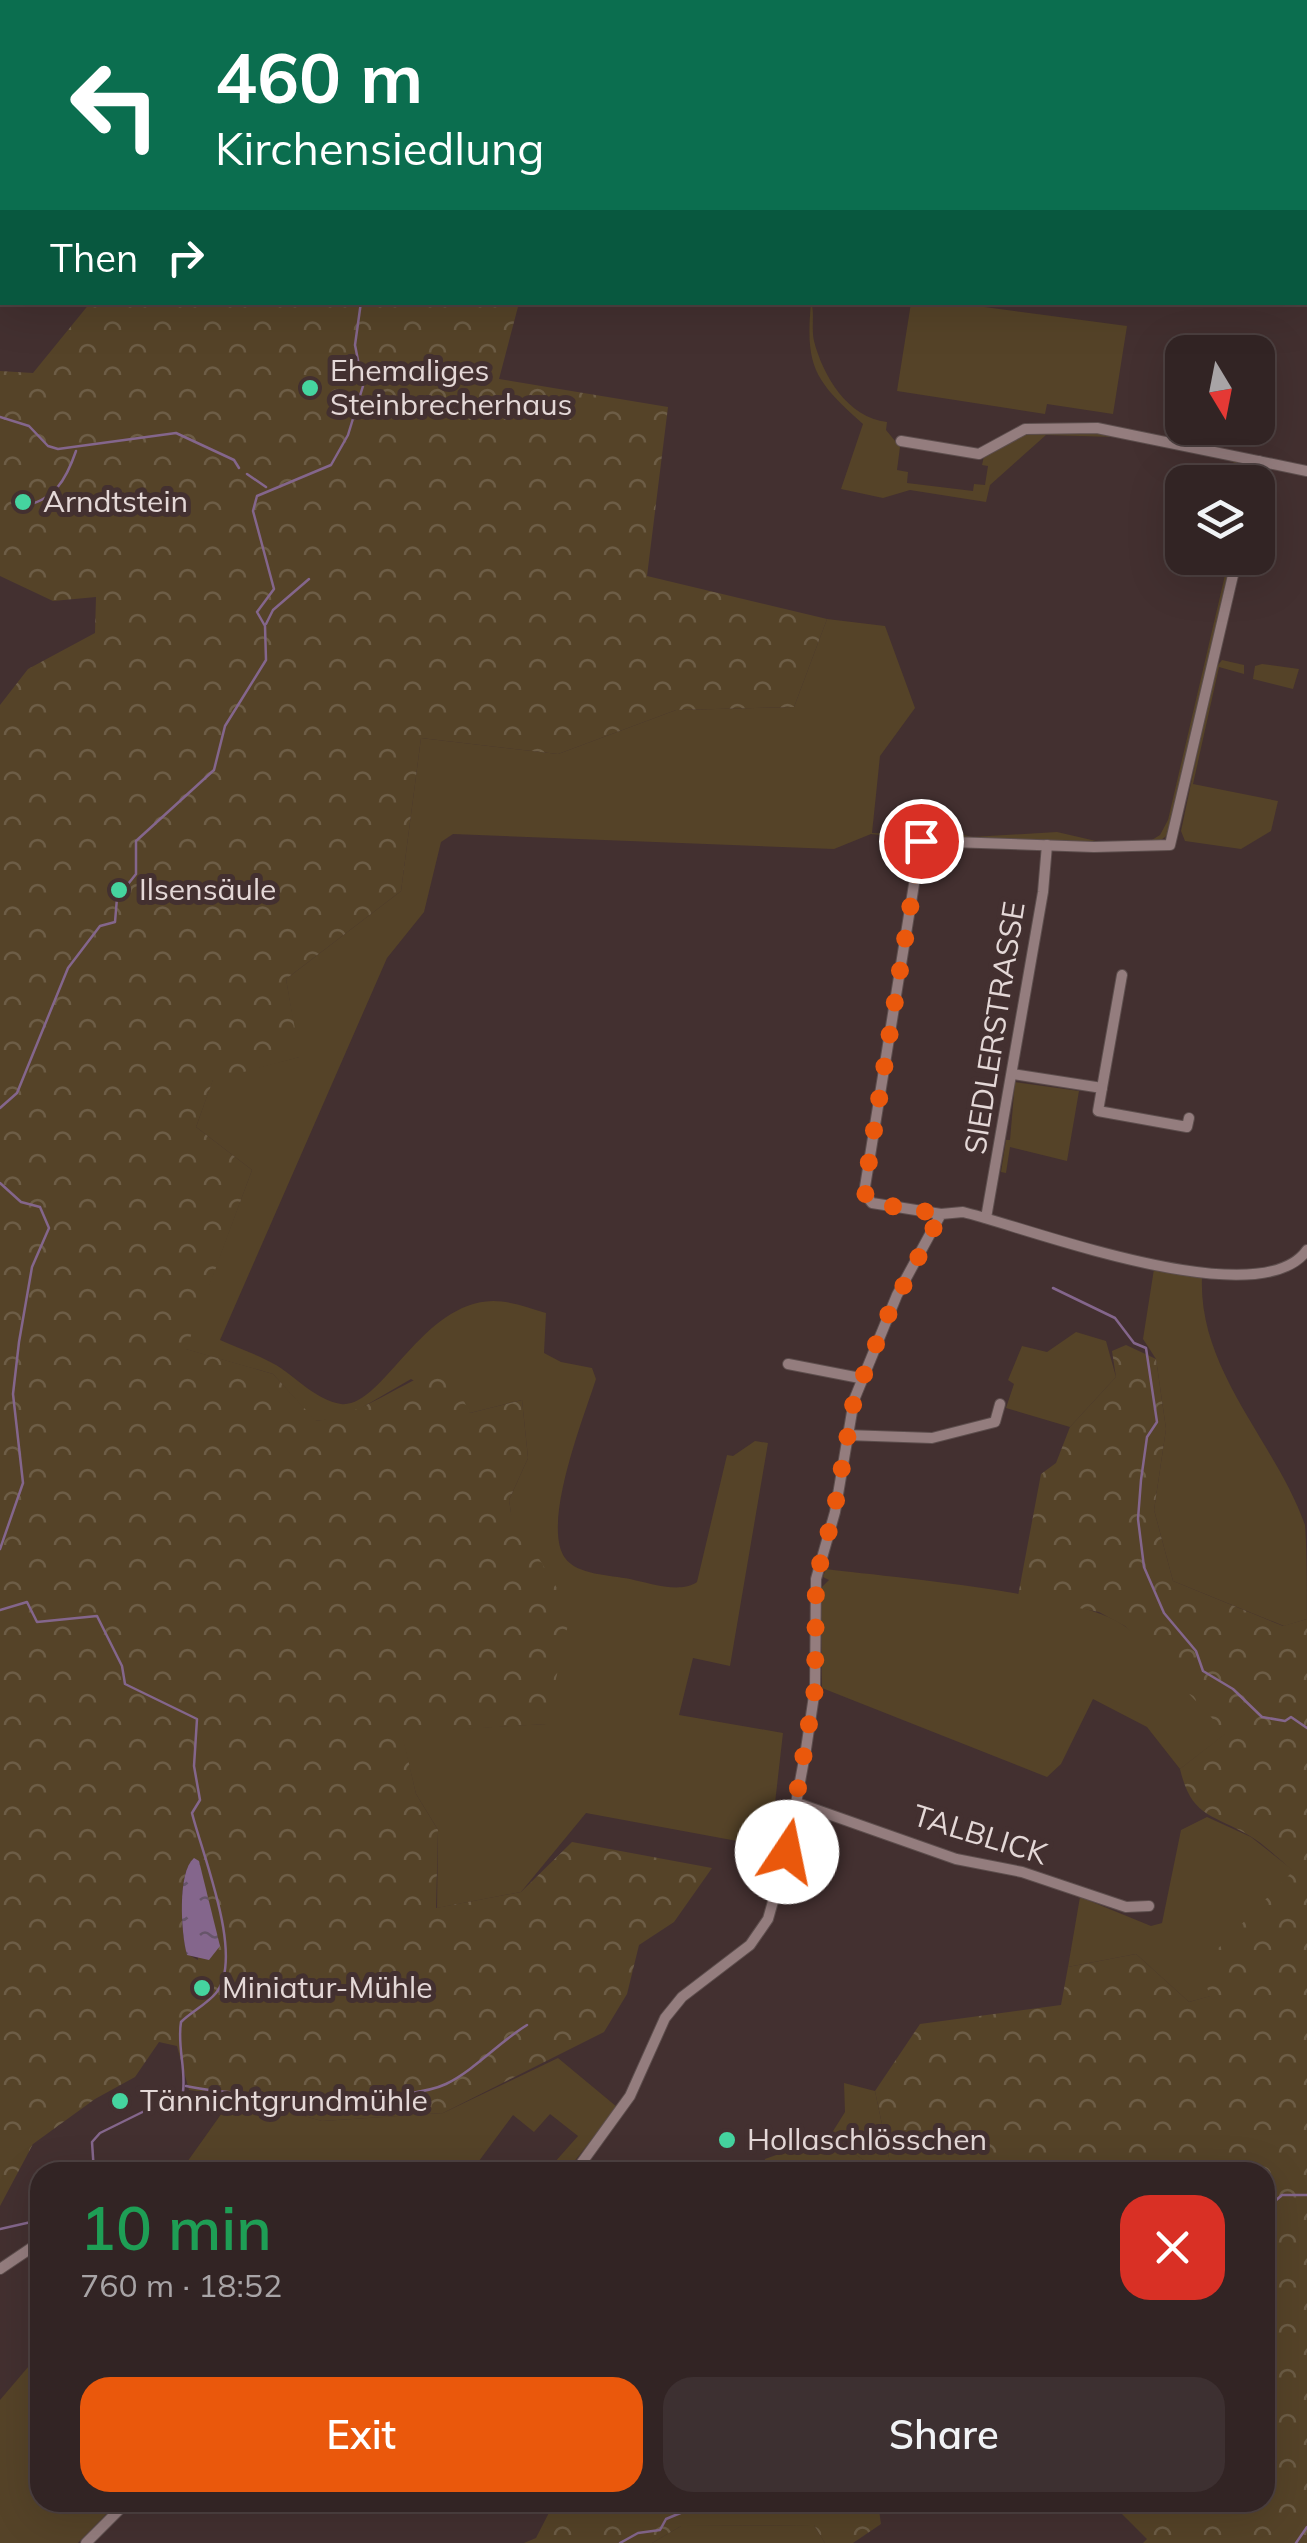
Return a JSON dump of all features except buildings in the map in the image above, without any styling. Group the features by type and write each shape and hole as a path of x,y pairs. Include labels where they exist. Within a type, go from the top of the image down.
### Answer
{"street":[{"path":"901,441 979,454 1025,429 1074,427 1154,438 1307,471"},
{"path":"1258,465 1259,461"},
{"path":"1233,575 1170,845 921,841 864,1192 872,1203 986,1218 1143,1262 1243,1276 1277,1273 1294,1265 1307,1250"},
{"name":"SIEDLERSTRASSE","path":"986,1218 1013,1074 1048,845"},
{"path":"1122,976 1098,1110 1188,1127 1189,1118"},
{"path":"1013,1074 1102,1088"},
{"path":"582,2162 630,2096 665,2018 682,1998 750,1945 768,1919 797,1803 815,1689 816,1579 834,1512 846,1435 860,1378 941,1214"},
{"path":"788,1364 860,1378"},
{"path":"846,1435 940,1438 994,1422 1000,1404"},
{"name":"TALBLICK","path":"797,1803 956,1859 1022,1872 1126,1907 1150,1906"},
{"path":"0,2268 30,2248"},
{"path":"86,2543 117,2512"}],"green space":[{"path":"88,305 518,305 499,379 668,407 647,576 827,619 794,707 676,710 558,754 421,738 401,891 286,979 300,1057 213,1080 196,1127 252,1170 186,1349 273,1374 316,1421 350,1412 446,1366 470,1413 522,1400 528,1458 509,1500 511,1513 571,1611 546,1724 402,1733 416,1794 438,1830 436,1908 521,1892 572,1842 712,1868 674,1922 639,1945 627,1994 604,2032 443,2113 322,2121 234,2096 189,2090 177,2046 159,2042 135,2077 95,2099 33,2144 0,2206 0,705 28,669 95,633 96,597 53,601 0,576 0,371 33,373","holes":["194,1859 198,1960 187,1954 183,1889"]},
{"path":"812,305 814,341 824,368 849,404 860,413 887,422 886,430 900,447 897,470 908,472 907,483 973,491 974,484 985,485 988,466 982,465 984,456 1025,433 1047,429 1134,435 1248,465 1115,437 1046,435 990,485 986,502 910,490 883,498 841,489 863,424 824,384 810,343"},
{"path":"911,305 970,305 1127,326 1113,414 1047,404 1045,414 897,391"},
{"path":"1225,575 1230,575 1169,834 1157,843 1147,843 1160,835 1168,820"},
{"path":"827,619 885,626 915,708 880,756 872,833 898,834 920,823 972,837 1057,832 1096,841 1135,843 971,839 928,831 908,838 871,834 834,849 453,834 441,842 424,912 387,958 220,1340 269,1361 315,1393 341,1404 356,1401 372,1390 424,1335 467,1306 500,1301 546,1313 544,1353 561,1362 592,1368 596,1379 561,1496 559,1542 565,1558 586,1571 655,1585 682,1587 697,1582 727,1455 733,1456 755,1441 768,1443 730,1666 693,1658 679,1715 783,1733 770,1847 586,1813 521,1892 437,1908 438,1830 416,1794 401,1732 546,1724 530,1547 511,1514 509,1500 528,1458 522,1400 470,1413 411,1379 344,1418 315,1421 273,1374 185,1349 252,1170 196,1127 213,1079 299,1057 286,979 401,891 421,738 558,754 676,710 794,707"},
{"path":"1222,660 1244,665 1244,674 1219,667 1193,784 1278,801 1271,831 1241,849 1185,841 1181,831 1215,669"},
{"path":"1255,666 1299,669 1293,689 1253,679"},
{"path":"1015,1082 1079,1091 1067,1161 1010,1147 1006,1173 1001,1172 1006,1140 1010,1140"},
{"path":"1154,1269 1202,1277 1204,1311 1212,1344 1305,1525 1307,1619 1284,1626 1173,1581 1154,1510 1166,1429 1156,1359 1143,1339"},
{"path":"1076,1332 1106,1341 1116,1377 1070,1427 1006,1408 1014,1384 1008,1380 1022,1346 1047,1352"},
{"path":"1126,1345 1156,1359 1166,1429 1154,1510 1173,1581 1283,1626 1307,1619 1307,2543 1143,2543 1147,2539 1120,2512 1275,2512 1275,2162 890,2162 875,2091 920,2024 1061,2005 1068,1967 1136,1954 1189,2002 1210,1996 1200,1967 1293,1871 1256,1840 1197,1806 1180,1769 1226,1733 1125,1626 1099,1612 1018,1596 1041,1474 1056,1463 1070,1427 1116,1377 1112,1351"},
{"path":"826,1569 984,1588 1104,1615 1140,1639 1227,1733 1180,1769 1147,1727 1093,1699 1061,1764 1047,1777 822,1688 821,1588 829,1580 823,1577"},
{"path":"1207,1817 1251,1837 1294,1871 1211,1996 1189,2002 1136,1954 1068,1967 1080,1897 1151,1926 1162,1923 1181,1830"},
{"path":"558,2058 617,2107 574,2162 555,2162 578,2136 550,2114 534,2132 513,2115 480,2162 187,2162 234,2096 322,2121 443,2113"},
{"path":"844,2083 875,2091 890,2162 866,2162 830,2136 845,2112"},
{"path":"830,2136 866,2162 765,2162"},
{"path":"30,2365 30,2512 108,2512 78,2543 0,2543 0,2400"},
{"path":"549,2512 879,2512 881,2524 853,2543 825,2543 814,2525 681,2526 652,2543 524,2543 536,2538"},
{"path":"814,2525 825,2543 652,2543 681,2526"}],"water":[{"path":"194,1858 199,1861 220,1946 209,1960 187,1955 185,1945 183,1889"}],"waterway":[{"path":"0,1108 17,1093 68,968 100,926 115,922 117,898 136,874 136,841 214,770 225,726 266,660 265,626 257,612 274,589 253,511 257,496 331,465 348,435 363,386 355,345 361,305"},
{"path":"0,417 29,426 48,446 58,449 176,433 234,460 239,468"},
{"path":"22,506 43,499 57,488 76,451"},
{"path":"247,474 266,487"},
{"path":"266,624 273,610 309,579"},
{"path":"0,1183 21,1202 40,1207 49,1228 32,1267 13,1394 23,1483 0,1549"},
{"path":"1053,1288 1115,1318 1134,1343 1146,1348 1157,1422 1147,1437 1138,1519 1144,1567 1164,1613 1196,1651 1203,1671 1233,1689 1262,1717 1285,1721 1291,1717 1307,1728"},
{"path":"0,1610 27,1602 37,1622 97,1616 122,1666 125,1684 197,1719 194,1766 200,1800 192,1813 219,1905 226,1955 224,1977 216,1993 181,2022 183,2092 100,2133 92,2142 93,2162"},
{"path":"186,2086 318,2097 424,2091 457,2078 527,2025"},
{"path":"1275,2201 1282,2195 1307,2195"},
{"path":"0,2229 30,2222"},
{"path":"620,2543 638,2533 660,2530 666,2519 683,2512"},
{"path":"1296,2543 1307,2527"}],"place":[{"name":"Ehemaliges Steinbrecherhaus","path":"310,388"},
{"name":"Arndtstein","path":"23,502"},
{"name":"Ilsensäule","path":"119,890"},
{"name":"Miniatur-Mühle","path":"202,1988"},
{"name":"Tännichtgrundmühle","path":"120,2101"},
{"name":"Hollaschlösschen","path":"727,2140"}],"route":[{"path":"787,1852 815,1689 816,1579 834,1512 854,1400 897,1295 941,1214 872,1203 865,1199 864,1192 921,841"}]}
